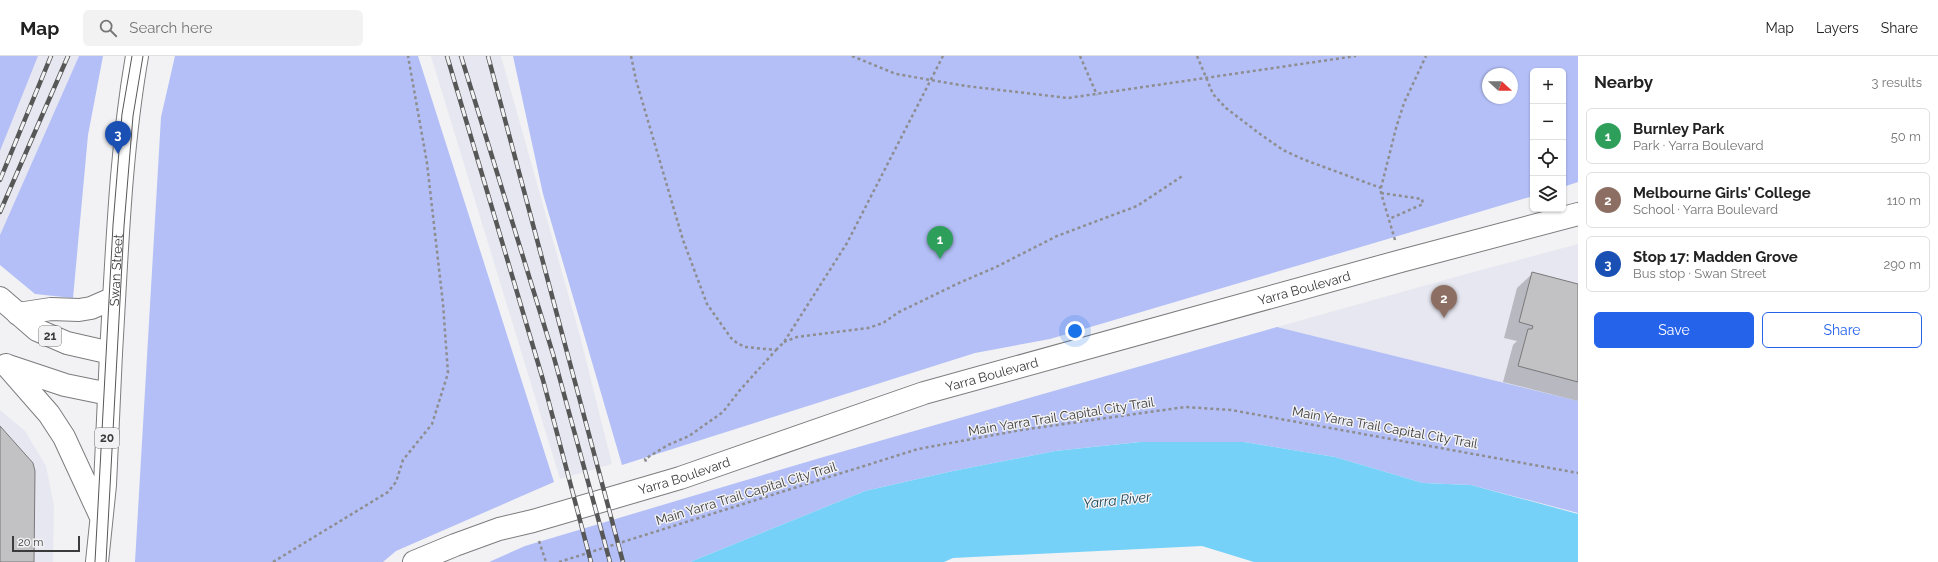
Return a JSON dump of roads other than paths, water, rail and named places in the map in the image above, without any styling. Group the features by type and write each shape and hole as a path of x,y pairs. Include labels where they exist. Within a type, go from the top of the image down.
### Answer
{"main road":[{"name":"Swan Street","path":"97,562 104,485 114,298 128,115 137,56"},
{"name":"Yarra Boulevard","path":"414,562 499,529 533,521 652,486 771,447 924,393 1401,261 1578,214"},
{"name":"21","path":"0,298 37,330 67,343 111,353"},
{"path":"18,314 51,309 79,310 90,308 114,298"},
{"path":"3,363 65,385 104,393 109,392"},
{"path":"3,363 49,414 64,437 101,517"},
{"name":"Swan Street","path":"104,485 107,562"}],"water":[{"name":"Yarra River","path":"1140,442 1244,442 1335,457 1423,483 1471,485 1578,514 1578,562 1254,562 1202,546 953,558 944,562 690,562 865,491 953,471 1055,451"}],"tram line":[{"path":"95,562 113,225 122,114 132,56"},
{"path":"106,562 124,226 133,116 143,56"}],"railway":[{"path":"0,180 51,56"},
{"path":"0,212 68,56"},
{"path":"447,56 543,380 591,562"},
{"path":"461,56 553,354 610,562"},
{"path":"488,56 623,562"}],"place":[{"name":"Stop 17: Madden Grove","path":"118,154"},
{"name":"Burnley Park","path":"940,259"},
{"name":"Melbourne Girls' College","path":"1444,318"}]}
